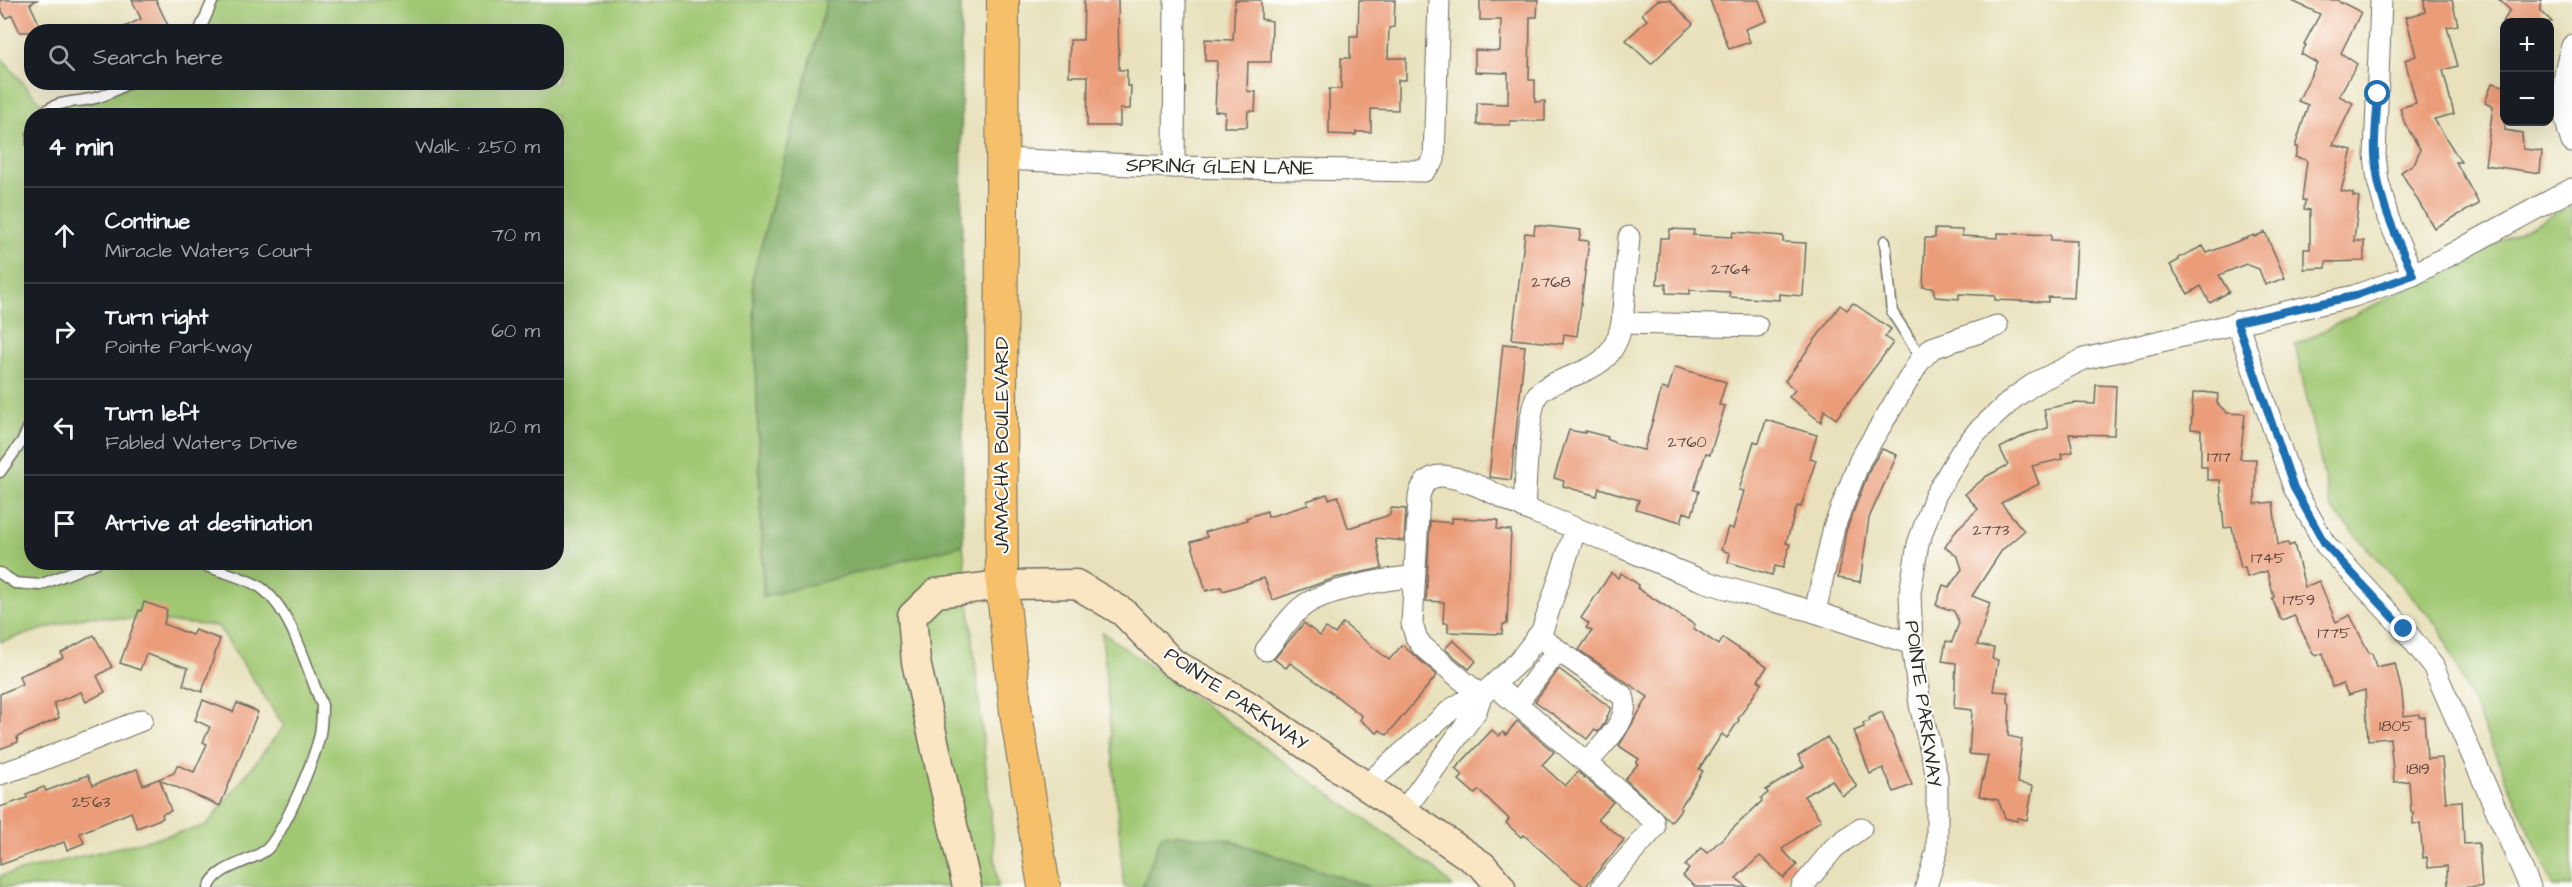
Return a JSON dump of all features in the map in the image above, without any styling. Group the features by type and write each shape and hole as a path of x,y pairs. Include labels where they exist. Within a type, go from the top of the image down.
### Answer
{"main road":[{"name":"JAMACHA BOULEVARD","path":"1003,0 1002,585 1016,713 1044,887"}],"street":[{"path":"1174,167 1175,0"},
{"name":"SPRING GLEN LANE","path":"1002,159 1174,167 1424,171 1434,160 1439,0"},
{"path":"2381,0 2375,154 2377,172 2388,218 2413,275"},
{"path":"2572,46 2566,62 2564,93 2568,131 2572,142"},
{"name":"POINTE PARKWAY","path":"1926,887 1937,850 1936,777 1920,705 1912,644 1911,585 1918,544 1926,519 1947,473 1961,452 1995,414 2037,382 2084,359 2354,296 2413,275 2572,189"},
{"path":"1524,508 1531,411 1538,394 1547,387 1580,374 1613,352 1622,323 1629,237"},
{"path":"2237,322 2294,488 2325,544 2404,629 2433,666 2530,887"},
{"path":"1622,323 1757,326"},
{"path":"1815,612 1834,527 1860,460 1922,359 1932,348 1997,326"},
{"path":"1602,887 1654,828 1654,823 1517,703 1487,691 1422,645 1416,637 1412,624 1413,577 1421,486 1440,476 1457,479 1702,580 1815,612 1912,644"},
{"path":"1403,812 1476,711 1487,691 1519,661 1538,636 1576,528"},
{"path":"1266,651 1301,607 1315,599 1395,577 1413,577"},
{"name":"POINTE PARKWAY","path":"966,887 916,662 912,616 936,593 1002,585 1076,584 1123,612 1173,663 1246,704 1483,866 1501,887"},
{"path":"1538,636 1623,696 1626,705 1622,721 1587,763"},
{"path":"1517,703 1558,650"},
{"path":"1365,786 1465,701 1487,691"},
{"path":"0,774 34,763 142,720"},
{"path":"1428,731 1450,747"},
{"path":"1802,887 1834,848 1861,828"}],"lane":[{"path":"202,24 213,0"},
{"path":"49,108 61,102 100,97 114,90"},
{"path":"1885,241 1892,312 1922,359"},
{"path":"0,472 24,436"},
{"path":"0,573 15,583 40,585 77,570"},
{"path":"209,887 217,875 267,848 281,831 318,742 322,717 322,705 290,625 277,603 258,586 216,570"}],"green space":[{"path":"213,0 827,0 753,276 763,596 963,545 998,887 0,887 0,876 206,826 284,726 218,626 88,616 0,642 0,57 24,84 24,90 29,90 45,108 24,108 24,570 564,570 564,108 49,108 108,90 564,90 564,24 200,24"},
{"path":"827,0 961,0 963,545 764,597 753,276"},
{"path":"2572,205 2572,887 2554,887 2439,627 2331,508 2295,345"},
{"path":"1102,632 1436,870 1453,887 1370,887 1226,839 1162,834 1142,887 1124,887"},
{"path":"1162,834 1225,839 1370,887 1142,887"}],"building":[{"path":"0,0 37,0 30,4 39,24 24,24 24,32 20,32 12,15 6,18 0,8"},
{"path":"132,0 156,0 167,24 131,24 141,19"},
{"path":"1084,0 1118,0 1119,70 1127,70 1127,86 1131,86 1130,109 1120,109 1120,126 1087,126 1088,76 1069,76 1070,40 1083,40"},
{"path":"1235,0 1261,0 1261,19 1272,21 1271,62 1248,62 1247,91 1256,92 1255,111 1248,111 1247,127 1224,127 1225,112 1215,111 1217,61 1205,61 1205,39 1233,40"},
{"path":"1359,0 1395,0 1394,27 1389,28 1388,58 1406,58 1406,80 1398,80 1398,110 1371,109 1371,132 1356,132 1356,135 1329,134 1329,89 1341,89 1341,58 1350,58 1350,36 1358,36"},
{"path":"1480,0 1538,0 1537,17 1530,17 1529,80 1535,80 1535,102 1545,101 1545,121 1510,121 1510,125 1477,125 1477,103 1508,104 1508,73 1475,72 1475,50 1500,51 1501,20 1480,20"},
{"path":"1658,0 1670,0 1693,24 1651,64 1626,40 1647,20 1642,14"},
{"path":"1710,0 1759,0 1767,21 1745,29 1750,42 1729,49"},
{"path":"2290,0 2337,0 2361,12 2341,53 2357,64 2339,96 2353,103 2333,145 2352,150 2341,191 2353,193 2353,196 2359,197 2354,241 2364,241 2364,261 2326,262 2326,268 2304,269 2304,249 2310,249 2310,210 2304,209 2305,200 2302,200 2307,160 2295,157 2298,147 2295,147 2308,105 2298,101 2317,63 2301,54 2320,14"},
{"path":"2424,0 2452,0 2458,25 2447,27 2458,66 2443,70 2454,114 2434,119 2461,162 2456,162 2479,204 2434,228 2401,172 2415,163 2420,149 2405,124 2400,108 2416,103 2405,60 2416,56 2406,17 2425,12"},
{"path":"2499,0 2541,0 2541,11 2548,18 2505,18 2510,10"},
{"path":"2492,83 2500,85 2500,126 2505,126 2505,130 2522,133 2523,149 2542,151 2540,173 2485,165 2493,107 2485,103"},
{"path":"1535,225 1581,230 1579,240 1589,241 1577,336 1564,334 1563,344 1512,339 1525,233 1534,234"},
{"path":"1670,229 1694,230 1693,235 1732,237 1733,232 1783,236 1783,242 1806,243 1803,296 1779,294 1779,300 1729,297 1730,292 1690,290 1690,294 1666,293 1666,284 1657,284 1660,238 1669,238"},
{"path":"1935,229 1962,230 1962,236 1998,238 1998,233 2051,235 2051,240 2077,241 2074,298 2048,297 2048,302 1995,300 1995,296 1959,294 1959,299 1935,297 1933,288 1923,287 1925,238 1935,238"},
{"path":"2265,232 2285,278 2265,285 2259,269 2246,264 2219,275 2229,292 2210,303 2201,286 2188,294 2170,265 2179,260 2178,258 2203,246 2207,253"},
{"path":"1853,303 1891,329 1885,337 1893,343 1836,419 1824,410 1821,422 1789,397 1795,390 1785,381 1840,305 1847,310"},
{"path":"1503,344 1525,346 1511,480 1489,477"},
{"path":"1675,367 1726,382 1719,405 1725,406 1710,454 1706,453 1694,490 1699,491 1692,515 1684,512 1681,522 1636,509 1639,500 1599,488 1597,496 1563,486 1564,481 1554,478 1569,430 1585,433 1585,431 1608,437 1607,439 1617,444 1644,450 1662,388 1668,390"},
{"path":"2096,385 2116,386 2114,435 2069,434 2073,452 2061,454 2062,459 2032,466 2039,484 2001,503 2024,531 2002,550 1972,596 1990,603 1977,645 1994,648 1992,659 1998,660 1993,691 2008,692 2010,704 2008,736 2022,739 2017,783 2033,786 2027,820 2018,818 2017,821 2005,818 1998,800 1979,796 1988,756 1969,754 1972,710 1954,708 1956,663 1942,661 1946,641 1952,642 1959,623 1954,611 1936,605 1943,585 1949,587 1962,569 1958,557 1945,547 1957,529 1978,509 1965,494 1987,476 2008,465 2000,448 2027,434 2048,428 2044,409 2074,403 2095,404"},
{"path":"2193,393 2218,394 2217,403 2227,413 2245,414 2240,459 2256,459 2255,504 2273,502 2278,545 2294,544 2305,587 2319,581 2336,622 2350,615 2369,653 2372,653 2376,667 2395,663 2402,693 2404,716 2419,714 2419,717 2424,717 2427,759 2442,758 2446,802 2462,801 2464,844 2479,843 2482,887 2448,887 2447,866 2428,868 2427,857 2423,858 2420,823 2413,824 2409,781 2394,782 2390,738 2368,740 2365,690 2348,695 2343,684 2332,687 2323,653 2316,656 2313,654 2294,615 2282,620 2280,618 2272,598 2274,597 2267,571 2247,577 2245,567 2241,568 2232,527 2224,528 2220,480 2207,480 2207,467 2201,467 2201,430 2191,429"},
{"path":"1766,420 1817,435 1810,458 1816,460 1801,507 1797,506 1786,543 1790,544 1783,568 1775,566 1772,575 1728,562 1730,553 1721,550 1728,527 1733,529 1744,491 1739,490 1754,441 1759,443"},
{"path":"1882,449 1897,455 1869,518 1860,582 1838,578 1846,531 1871,466"},
{"path":"1327,494 1329,499 1338,496 1348,528 1390,515 1391,508 1406,509 1404,541 1376,538 1382,568 1335,578 1273,600 1264,578 1223,591 1221,587 1206,591 1191,542 1207,537 1205,532 1247,520 1246,518 1267,511 1268,517 1308,505 1307,501"},
{"path":"1452,518 1498,520 1497,529 1511,530 1507,624 1503,624 1502,634 1448,632 1448,623 1443,623 1444,602 1426,601 1430,521 1452,523"},
{"path":"1611,573 1618,578 1621,573 1639,585 1637,588 1695,625 1693,628 1719,645 1723,638 1767,667 1758,680 1762,683 1727,738 1722,734 1699,769 1703,771 1671,822 1625,779 1638,764 1636,763 1639,759 1619,746 1648,697 1579,650 1592,631 1586,628 1589,624 1581,618"},
{"path":"144,602 167,610 164,624 192,635 195,630 220,639 202,692 183,685 188,668 146,654 140,670 120,663"},
{"path":"1304,623 1320,636 1326,628 1335,634 1343,623 1389,660 1402,645 1437,675 1387,735 1380,730 1377,733 1360,720 1362,716 1324,687 1290,663 1286,668 1274,659"},
{"path":"94,635 112,667 97,676 105,692 86,702 81,692 54,703 59,718 17,737 18,742 0,749 0,694 22,684 19,676 63,658 61,653"},
{"path":"1453,640 1476,661 1469,669 1445,649"},
{"path":"1559,669 1611,708 1598,732 1594,730 1587,739 1535,701"},
{"path":"203,700 233,712 237,703 258,712 220,806 160,780 171,811 162,814 163,818 137,828 131,812 80,833 84,843 67,850 64,842 0,865 0,807 27,798 26,794 44,787 46,791 88,775 93,785 137,769 143,785 174,773 177,765 194,772 207,744 203,742 210,727 195,720"},
{"path":"1882,712 1912,785 1894,792 1883,768 1870,774 1854,731 1864,727 1863,723 1870,721 1869,718"},
{"path":"1517,721 1554,752 1542,765 1565,786 1578,772 1613,802 1598,819 1624,840 1585,887 1524,835 1521,837 1506,823 1509,819 1479,790 1475,794 1459,780 1463,776 1455,769 1492,730 1499,736 1503,732 1506,735"},
{"path":"1827,737 1857,787 1842,796 1832,780 1804,796 1821,820 1782,849 1797,865 1784,878 1760,856 1736,878 1747,887 1696,887 1683,876 1689,869 1685,866 1701,848 1707,853 1762,801 1761,798 1768,793 1766,790 1804,766 1798,756"}],"route":[{"path":"2378,94 2375,154 2378,181 2388,218 2413,275 2354,296 2237,322 2294,488 2325,544 2404,629"}]}
